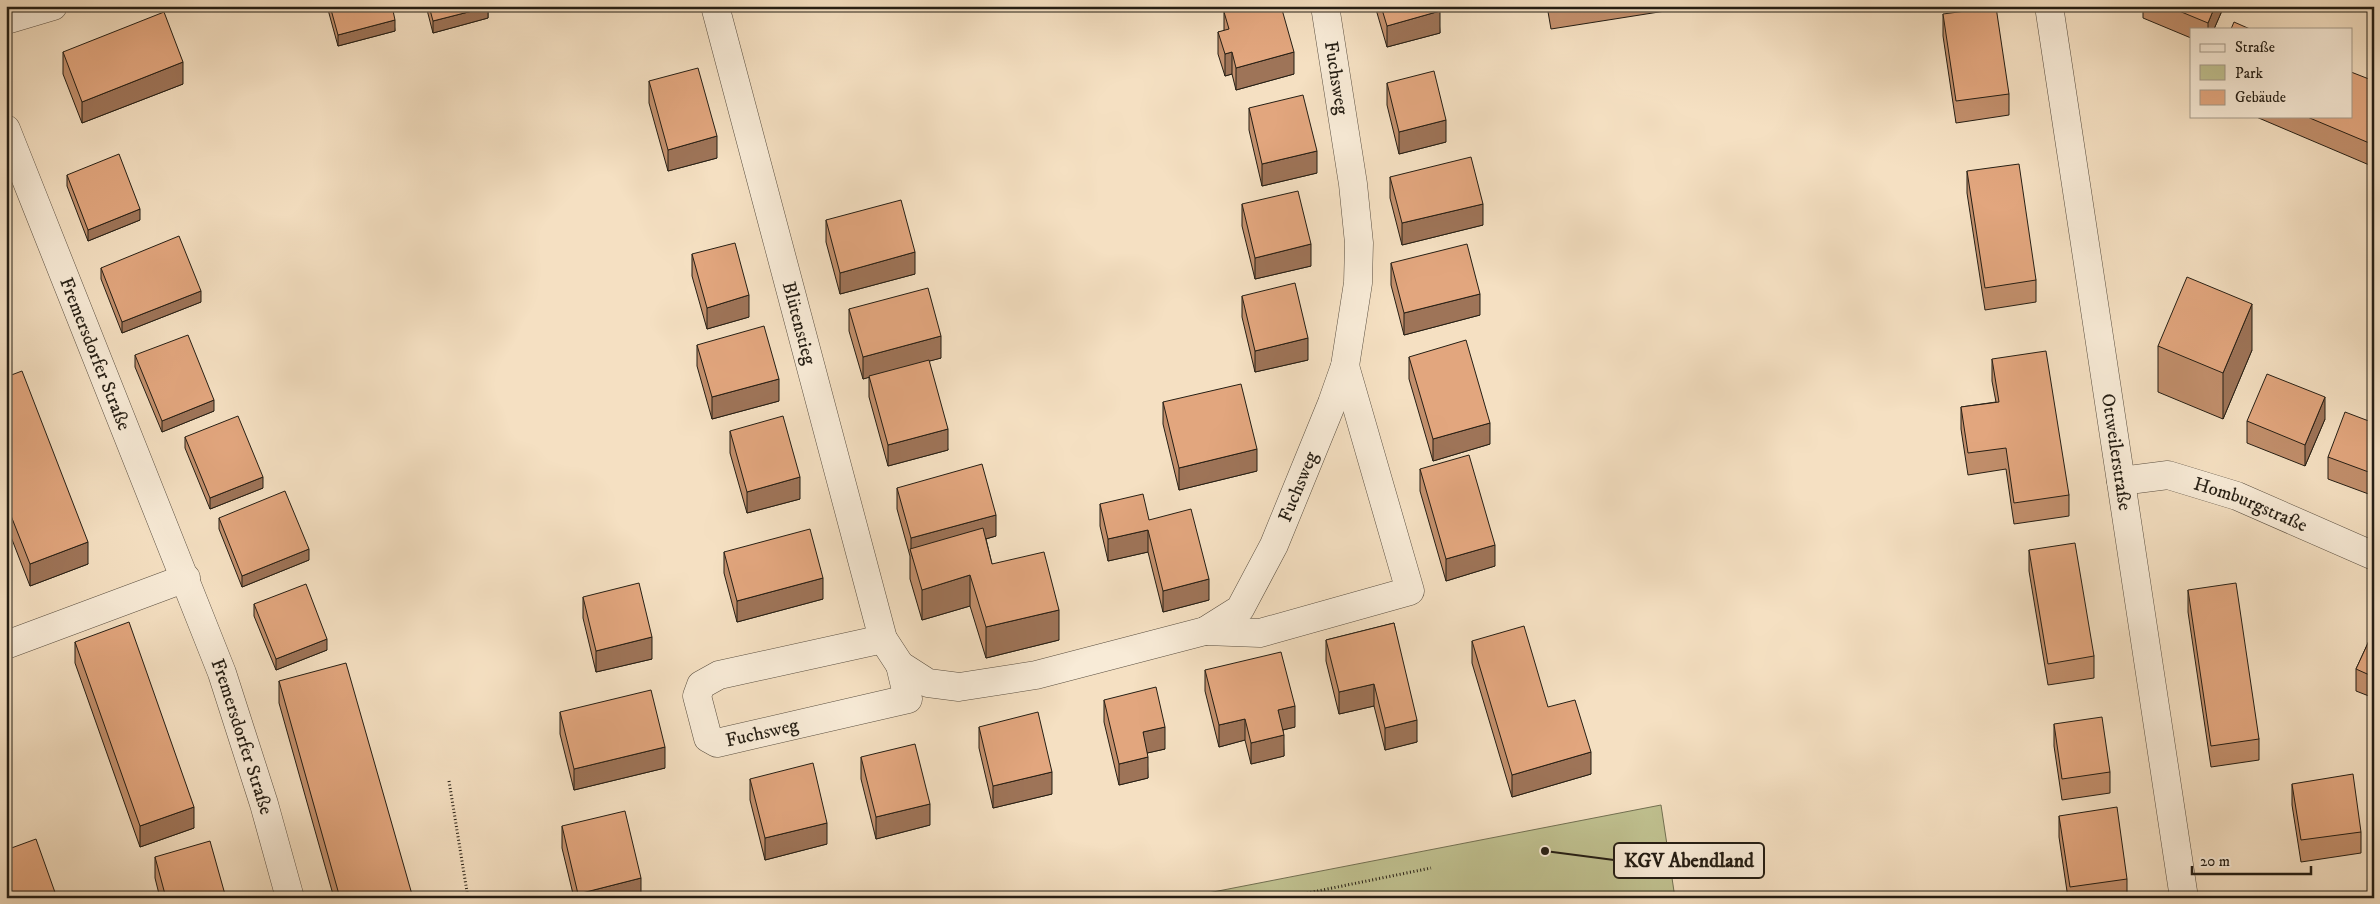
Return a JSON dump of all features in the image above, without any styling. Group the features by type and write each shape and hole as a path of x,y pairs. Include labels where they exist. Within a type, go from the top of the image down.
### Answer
{"street":[{"path":"6,20 53,6"},
{"name":"Blütenstieg","path":"715,6 883,639"},
{"name":"Fuchsweg","path":"900,665 928,682 959,687 1036,675 1204,631 1240,609 1274,545 1345,366 1358,283 1359,243 1353,184 1325,6"},
{"name":"Ottweilerstraße","path":"2049,6 2184,898"},
{"name":"Fremersdorfer Straße","path":"6,129 186,578 222,673 245,741 290,898"},
{"path":"1204,631 1260,633 1410,591 1345,366"},
{"name":"Homburgstraße","path":"2121,481 2168,475 2237,496 2374,556"},
{"path":"6,645 186,578"},
{"name":"Fuchsweg","path":"883,639 900,665 908,699 717,743 708,738 697,696 701,685 719,675 883,639"}],"path":[{"path":"449,780 468,898"},
{"path":"1283,898 1431,868"}],"green space":[{"path":"1661,805 1675,898 1182,898"}],"building":[{"path":"330,6 392,6 395,20 338,35"},
{"path":"429,6 488,6 488,7 433,21"},
{"path":"1244,6 1281,6 1294,52 1236,68 1232,52 1225,54 1218,32 1229,29 1224,12"},
{"path":"1381,6 1438,6 1440,11 1387,26"},
{"path":"2167,6 2215,6 2208,23"},
{"path":"1996,7 2009,94 1956,101 1943,14"},
{"path":"164,12 183,62 82,102 63,52"},
{"path":"2234,22 2248,28 2231,28"},
{"path":"698,68 717,136 668,150 649,81"},
{"path":"1434,71 1446,120 1399,132 1387,83"},
{"path":"2352,72 2374,81 2374,145 2310,118 2352,118"},
{"path":"1303,95 1317,151 1262,164 1249,108"},
{"path":"119,154 140,209 88,230 67,175"},
{"path":"1471,157 1483,204 1402,223 1390,177"},
{"path":"2019,164 2036,280 1985,288 1967,171"},
{"path":"1298,191 1311,244 1255,258 1242,204"},
{"path":"901,200 915,252 840,273 826,220"},
{"path":"179,236 201,291 122,322 101,268"},
{"path":"735,243 749,295 707,308 692,254"},
{"path":"1467,244 1480,294 1404,313 1391,263"},
{"path":"2187,277 2252,304 2223,373 2158,346"},
{"path":"1295,283 1308,338 1255,351 1242,296"},
{"path":"928,288 941,336 863,357 849,309"},
{"path":"764,326 779,379 712,397 697,345"},
{"path":"188,335 214,400 162,421 135,355"},
{"path":"1466,340 1490,423 1433,439 1409,357"},
{"path":"2046,351 2069,495 2014,503 2006,448 1968,453 1961,407 1999,402 1992,359"},
{"path":"929,360 948,429 888,445 869,376"},
{"path":"22,371 88,542 30,564 6,503 6,377"},
{"path":"2267,374 2325,397 2305,445 2247,421"},
{"path":"1241,384 1257,449 1179,468 1163,402"},
{"path":"2345,412 2374,423 2374,474 2328,457"},
{"path":"238,416 263,477 210,498 185,437"},
{"path":"783,416 800,477 747,492 730,431"},
{"path":"1469,455 1495,545 1446,559 1420,469"},
{"path":"982,464 996,515 911,538 897,488"},
{"path":"285,491 309,549 242,576 219,518"},
{"path":"1143,494 1149,520 1191,509 1209,579 1163,591 1148,530 1108,539 1100,504"},
{"path":"983,528 992,564 1044,552 1059,610 986,627 970,575 922,590 910,549"},
{"path":"810,529 823,578 737,601 724,552"},
{"path":"2075,543 2094,656 2048,664 2029,550"},
{"path":"639,583 652,637 596,651 583,597"},
{"path":"2236,583 2259,739 2211,746 2188,590"},
{"path":"306,584 327,639 276,659 254,604"},
{"path":"129,622 194,807 140,826 75,642"},
{"path":"1394,623 1417,720 1385,728 1374,684 1339,692 1326,640"},
{"path":"1524,626 1548,707 1575,700 1591,752 1512,775 1472,641"},
{"path":"2374,630 2374,677 2356,669"},
{"path":"1281,652 1295,706 1278,710 1284,735 1251,743 1245,719 1219,725 1205,670"},
{"path":"346,663 413,898 340,898 279,681"},
{"path":"1156,687 1165,727 1143,732 1148,757 1119,764 1104,700"},
{"path":"651,690 665,747 574,769 560,712"},
{"path":"1038,712 1052,772 993,786 979,727"},
{"path":"2102,717 2110,772 2062,779 2054,724"},
{"path":"915,744 930,804 876,817 861,757"},
{"path":"813,763 827,823 765,838 750,779"},
{"path":"2353,774 2361,832 2301,840 2292,784"},
{"path":"2117,807 2127,879 2070,887 2059,816"},
{"path":"625,811 641,878 578,894 562,826"},
{"path":"36,839 57,898 6,898 6,850"},
{"path":"210,841 226,898 166,898 155,857"}],"place":[{"name":"KGV Abendland","path":"1545,851"}]}
